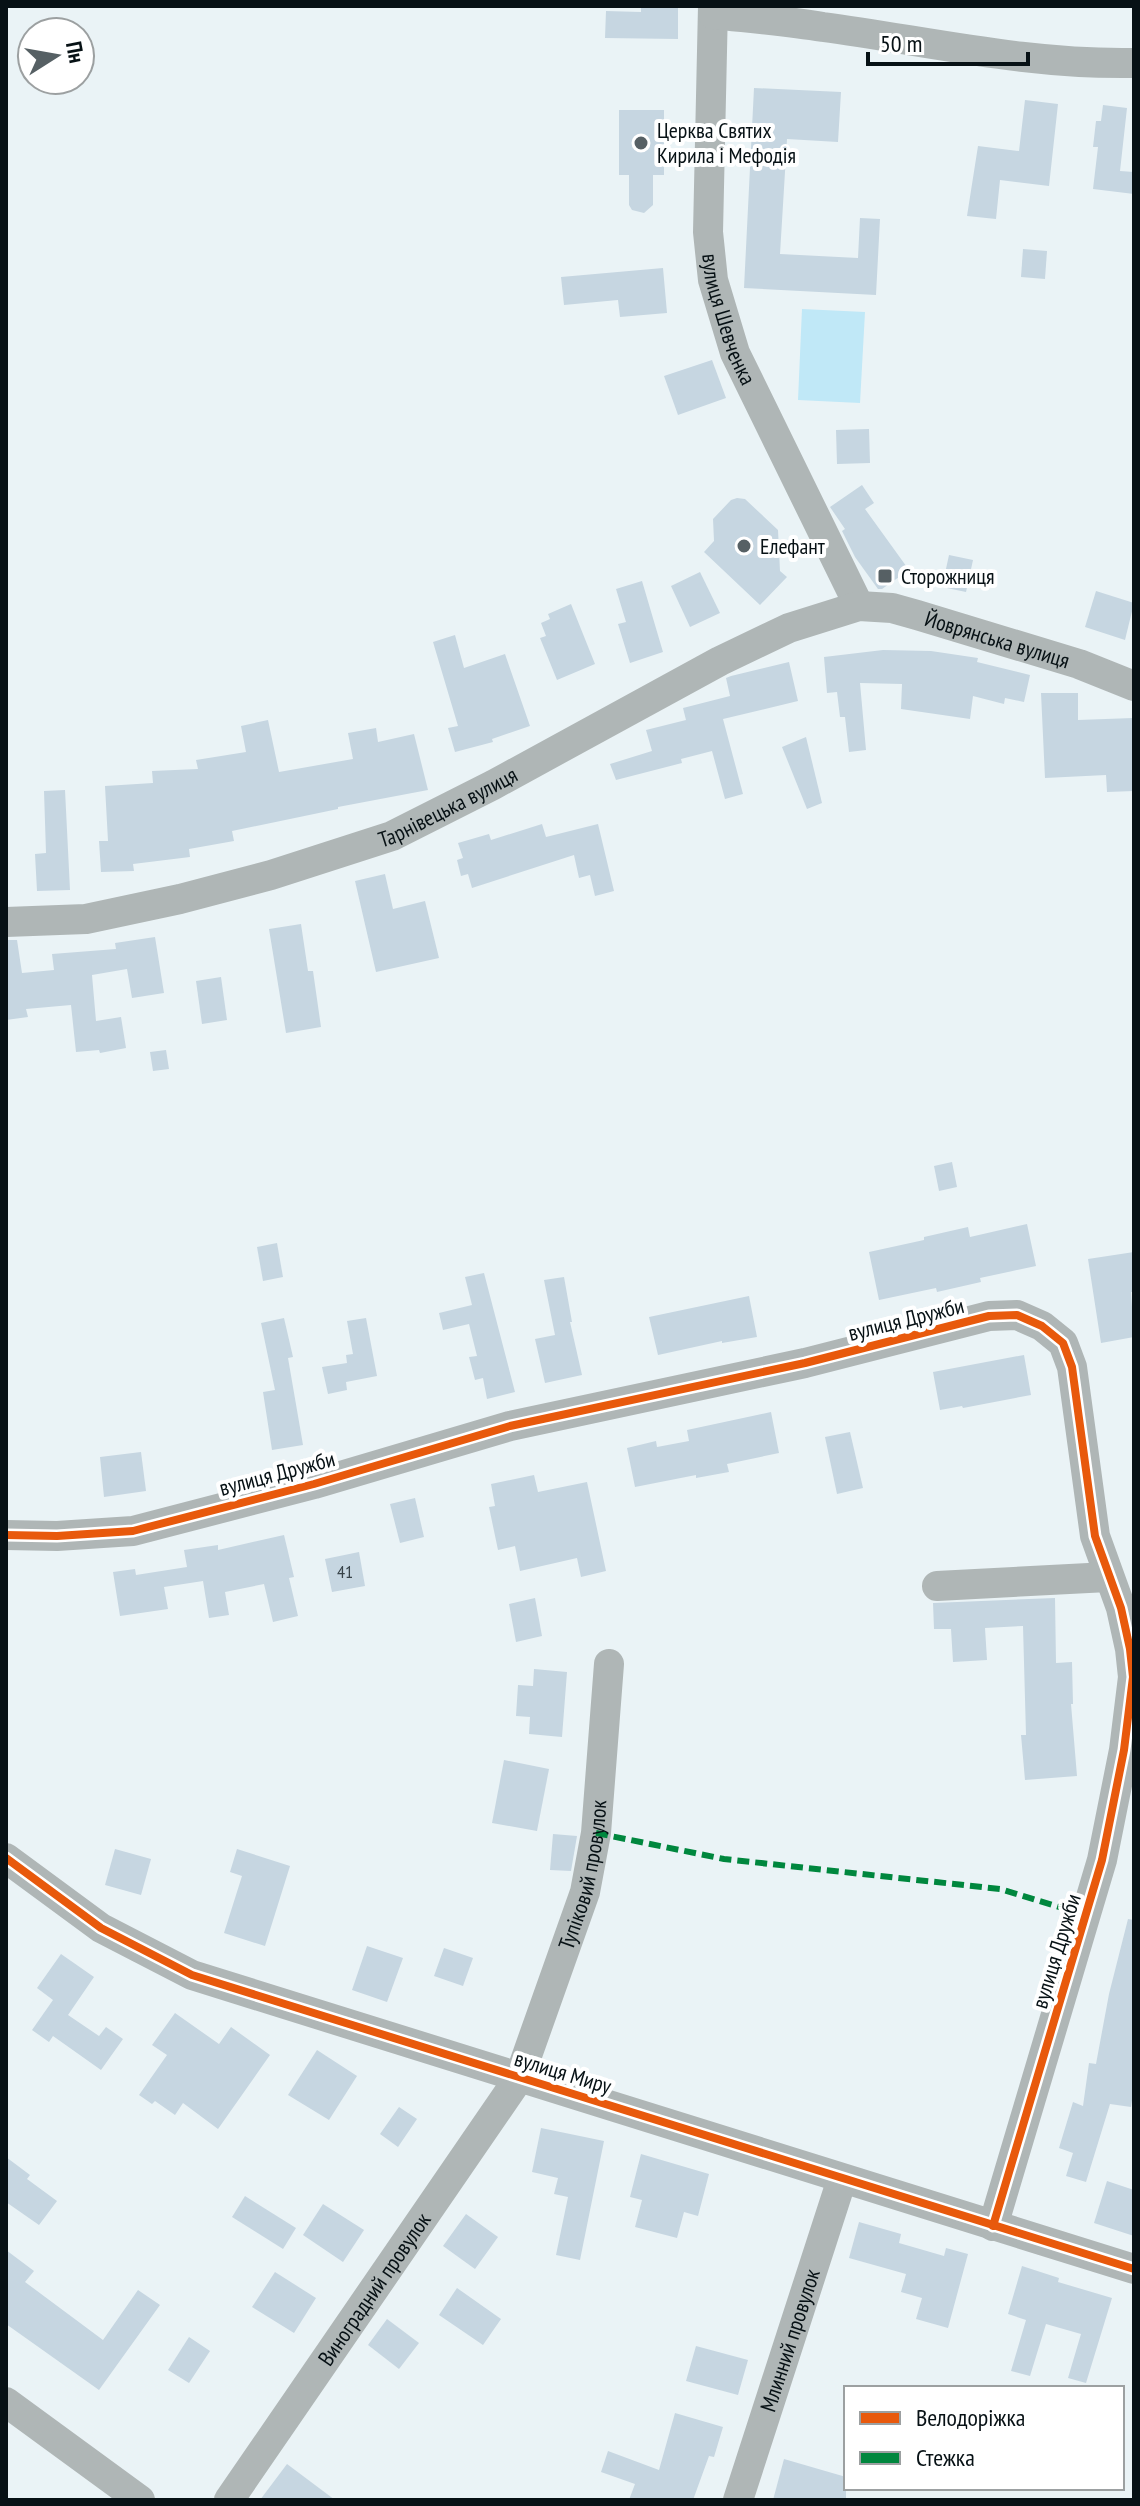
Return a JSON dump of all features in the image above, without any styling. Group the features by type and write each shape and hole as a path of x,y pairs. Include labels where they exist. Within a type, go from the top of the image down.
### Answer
{"street":[{"path":"713,10 984,54 1096,64 1134,63"},
{"name":"вулиця Шевченка","path":"713,10 708,232 713,280 735,353 859,606"},
{"name":"Йоврянська вулиця","path":"859,606 892,608 917,615 1079,664 1134,686"},
{"name":"Тарнівецька вулиця","path":"6,922 86,919 180,899 271,875 392,836 493,785 720,661 789,628 859,606"},
{"name":"вулиця Дружби","path":"6,1535 57,1536 133,1531 314,1484 510,1426 805,1363 989,1316 1017,1315 1042,1326 1063,1343 1072,1367 1095,1536 1121,1608 1133,1677 1124,1750 1102,1860 993,2226"},
{"path":"937,1586 1108,1577"},
{"name":"Тупіковий провулок","path":"519,2078 585,1892 596,1833 609,1664"},
{"name":"вулиця Миру","path":"6,1858 101,1928 192,1975 1134,2269"},
{"name":"Виноградний провулок","path":"229,2500 519,2078"},
{"name":"Млинний провулок","path":"738,2500 842,2179"},
{"path":"6,2402 140,2500"}],"shaded area":[{"path":"802,309 865,312 860,403 798,400"}],"building":[{"path":"641,6 678,6 678,39 605,38 606,11 641,12"},
{"path":"754,88 841,92 838,142 787,139 780,254 858,258 860,218 880,219 876,295 744,288"},
{"path":"1025,100 1058,104 1049,186 1000,180 996,219 967,216 978,146 1019,151"},
{"path":"1103,105 1127,108 1120,171 1134,172 1134,194 1093,189 1098,147 1093,147 1096,121 1101,121"},
{"name":"Церква Святих Кирила і Мефодія","path":"619,110 664,110 664,175 653,175 653,205 644,213 632,210 629,205 629,175 619,175"},
{"path":"1023,249 1047,251 1045,279 1021,277"},
{"path":"663,268 667,313 620,317 618,300 564,305 561,277"},
{"path":"712,360 726,398 678,415 664,376"},
{"path":"869,429 870,463 837,464 836,430"},
{"path":"862,485 874,503 865,509 909,570 882,589 878,589 855,557 842,531 845,529 830,507"},
{"name":"Елефант","path":"745,499 778,530 780,571 787,577 760,605 704,552 714,541 713,519 731,500"},
{"path":"949,555 973,560 966,592 942,587"},
{"path":"700,572 720,613 690,627 671,586"},
{"path":"642,581 663,652 630,663 618,624 626,622 616,589"},
{"path":"1096,591 1134,603 1125,640 1085,627"},
{"path":"571,604 595,664 557,680 540,638 546,636 541,623 550,619 548,614"},
{"path":"455,635 464,668 505,654 530,726 492,739 493,742 455,752 448,728 458,726 433,642"},
{"path":"883,650 931,651 978,658 977,662 1030,675 1024,702 1005,698 1004,704 973,696 970,719 901,709 902,684 860,683 866,750 849,752 845,717 840,717 837,692 827,693 824,657"},
{"path":"789,662 798,701 723,719 743,794 725,799 712,751 681,759 682,763 616,780 610,764 652,751 646,730 686,720 683,708 730,696 726,678"},
{"path":"1041,693 1078,693 1078,720 1133,718 1134,791 1107,792 1106,775 1045,778"},
{"path":"268,720 279,772 353,759 348,733 376,728 378,742 414,734 428,790 232,831 234,841 189,849 190,857 133,864 134,871 101,872 99,841 108,841 105,786 153,783 152,771 198,769 196,760 246,752 241,726"},
{"path":"806,737 822,803 807,809 782,747"},
{"path":"65,790 70,890 37,891 35,854 46,853 44,791"},
{"path":"542,824 546,837 598,824 614,891 595,896 590,875 579,878 574,855 472,888 468,874 461,876 457,860 463,858 458,843 489,834 491,840"},
{"path":"385,874 393,909 425,901 439,958 376,972 355,881"},
{"path":"301,924 308,971 313,971 321,1027 286,1033 269,929"},
{"path":"155,937 164,993 132,998 127,969 92,975 96,1021 121,1017 126,1048 100,1053 99,1050 76,1052 71,1005 26,1009 28,1017 6,1020 6,940 17,940 22,973 54,970 52,954 116,949 115,943"},
{"path":"221,977 227,1020 202,1024 196,981"},
{"path":"166,1050 169,1069 153,1071 150,1052"},
{"path":"952,1162 957,1187 939,1191 934,1166"},
{"path":"1027,1224 1036,1266 980,1278 981,1282 937,1292 936,1288 879,1300 869,1252 968,1227 970,1237"},
{"path":"277,1243 283,1277 263,1281 257,1247"},
{"path":"1134,1252 1134,1292 1131,1292 1134,1337 1101,1343 1088,1259"},
{"path":"484,1273 515,1392 487,1399 483,1378 475,1380 469,1357 477,1356 469,1324 443,1330 439,1313 472,1305 465,1277"},
{"path":"564,1277 582,1375 545,1383 535,1339 555,1335 544,1280"},
{"path":"749,1296 757,1337 658,1355 649,1317"},
{"path":"284,1318 293,1357 288,1358 303,1445 272,1450 263,1392 275,1390 261,1323"},
{"path":"366,1318 377,1376 346,1382 347,1390 328,1394 322,1367 347,1363 346,1355 353,1354 347,1321"},
{"path":"1024,1355 1031,1395 940,1410 933,1372"},
{"path":"771,1412 779,1453 727,1464 729,1472 635,1487 627,1448 656,1441 657,1447 689,1441 687,1430"},
{"path":"850,1432 863,1488 837,1494 825,1437"},
{"path":"141,1452 146,1491 104,1497 100,1457"},
{"path":"534,1475 538,1492 587,1482 606,1571 581,1577 577,1558 520,1571 515,1546 498,1550 489,1507 495,1506 491,1484"},
{"path":"415,1498 424,1537 400,1543 390,1504"},
{"path":"284,1535 294,1577 289,1578 298,1616 273,1622 264,1584 225,1592 229,1615 209,1618 203,1581 164,1587 168,1609 120,1616 113,1572 135,1569 136,1575 187,1567 184,1550 218,1545 218,1550"},
{"path":"359,1552 365,1586 332,1592 325,1559"},
{"path":"535,1598 542,1636 516,1642 509,1604"},
{"path":"1055,1598 1056,1663 1072,1662 1071,1704 1077,1776 1025,1780 1021,1735 1026,1735 1023,1626 985,1628 987,1660 953,1662 951,1629 934,1629 933,1603"},
{"path":"534,1669 567,1672 562,1737 529,1734 530,1717 516,1716 518,1685 533,1686"},
{"path":"504,1760 549,1769 537,1831 492,1823"},
{"path":"553,1834 577,1836 571,1871 550,1870"},
{"path":"115,1849 151,1859 141,1895 105,1885"},
{"path":"237,1849 290,1866 265,1946 224,1933 242,1876 230,1872"},
{"path":"1128,1919 1134,1920 1134,2087 1131,2107 1110,2104 1086,2182 1066,2176 1073,2153 1059,2148 1073,2102 1083,2106 1089,2063 1096,2064"},
{"path":"367,1946 403,1958 387,2002 352,1990"},
{"path":"444,1948 473,1958 463,1986 434,1976"},
{"path":"61,1954 94,1977 68,2015 99,2036 106,2027 123,2039 101,2070 53,2036 49,2042 32,2030 53,2000 37,1988"},
{"path":"175,2013 219,2044 231,2027 270,2055 218,2129 183,2103 175,2115 155,2101 152,2104 139,2095 167,2055 152,2045"},
{"path":"317,2050 357,2076 329,2120 288,2095"},
{"path":"399,2107 417,2119 398,2147 380,2134"},
{"path":"541,2128 604,2141 580,2260 556,2255 568,2197 554,2194 558,2178 532,2172"},
{"path":"641,2154 709,2174 698,2216 684,2212 677,2238 635,2227 642,2200 630,2197"},
{"path":"6,2157 30,2175 27,2179 57,2201 39,2225 6,2202"},
{"path":"1107,2181 1134,2190 1134,2236 1094,2223"},
{"path":"245,2196 296,2228 283,2249 232,2217"},
{"path":"323,2204 364,2230 343,2262 303,2235"},
{"path":"466,2214 498,2237 475,2269 443,2246"},
{"path":"859,2222 901,2234 899,2243 944,2256 946,2248 968,2254 948,2328 916,2319 922,2298 901,2292 906,2274 849,2258"},
{"path":"6,2250 34,2271 25,2282 103,2340 138,2290 160,2305 99,2390 6,2324"},
{"path":"1022,2266 1059,2278 1058,2282 1112,2298 1086,2383 1068,2378 1081,2334 1046,2324 1030,2376 1011,2371 1026,2320 1008,2314"},
{"path":"275,2272 316,2298 294,2333 252,2307"},
{"path":"457,2288 501,2319 483,2345 439,2315"},
{"path":"387,2319 419,2343 399,2369 368,2345"},
{"path":"189,2337 210,2351 189,2383 168,2370"},
{"path":"696,2346 748,2360 738,2395 686,2381"},
{"path":"675,2413 723,2427 714,2457 709,2456 693,2500 629,2500 635,2484 601,2472 608,2451 659,2470"},
{"path":"784,2459 844,2476 846,2500 773,2500"},
{"path":"287,2464 335,2500 260,2500"}],"marked path":[{"path":"596,1833 724,1859 1000,1889 1085,1915"}],"cycle path":[{"path":"6,1535 57,1536 133,1531 314,1484 510,1426 805,1363 989,1316 1017,1315 1042,1326 1063,1343 1072,1367 1095,1536 1121,1608 1133,1677 1124,1750 1102,1860 993,2226"},
{"path":"6,1858 101,1928 192,1975 1134,2269"}],"place":[{"name":"Церква Святих Кирила і Мефодія","path":"641,143"},
{"name":"Елефант","path":"744,546"},
{"name":"Сторожниця","path":"885,576"}]}
